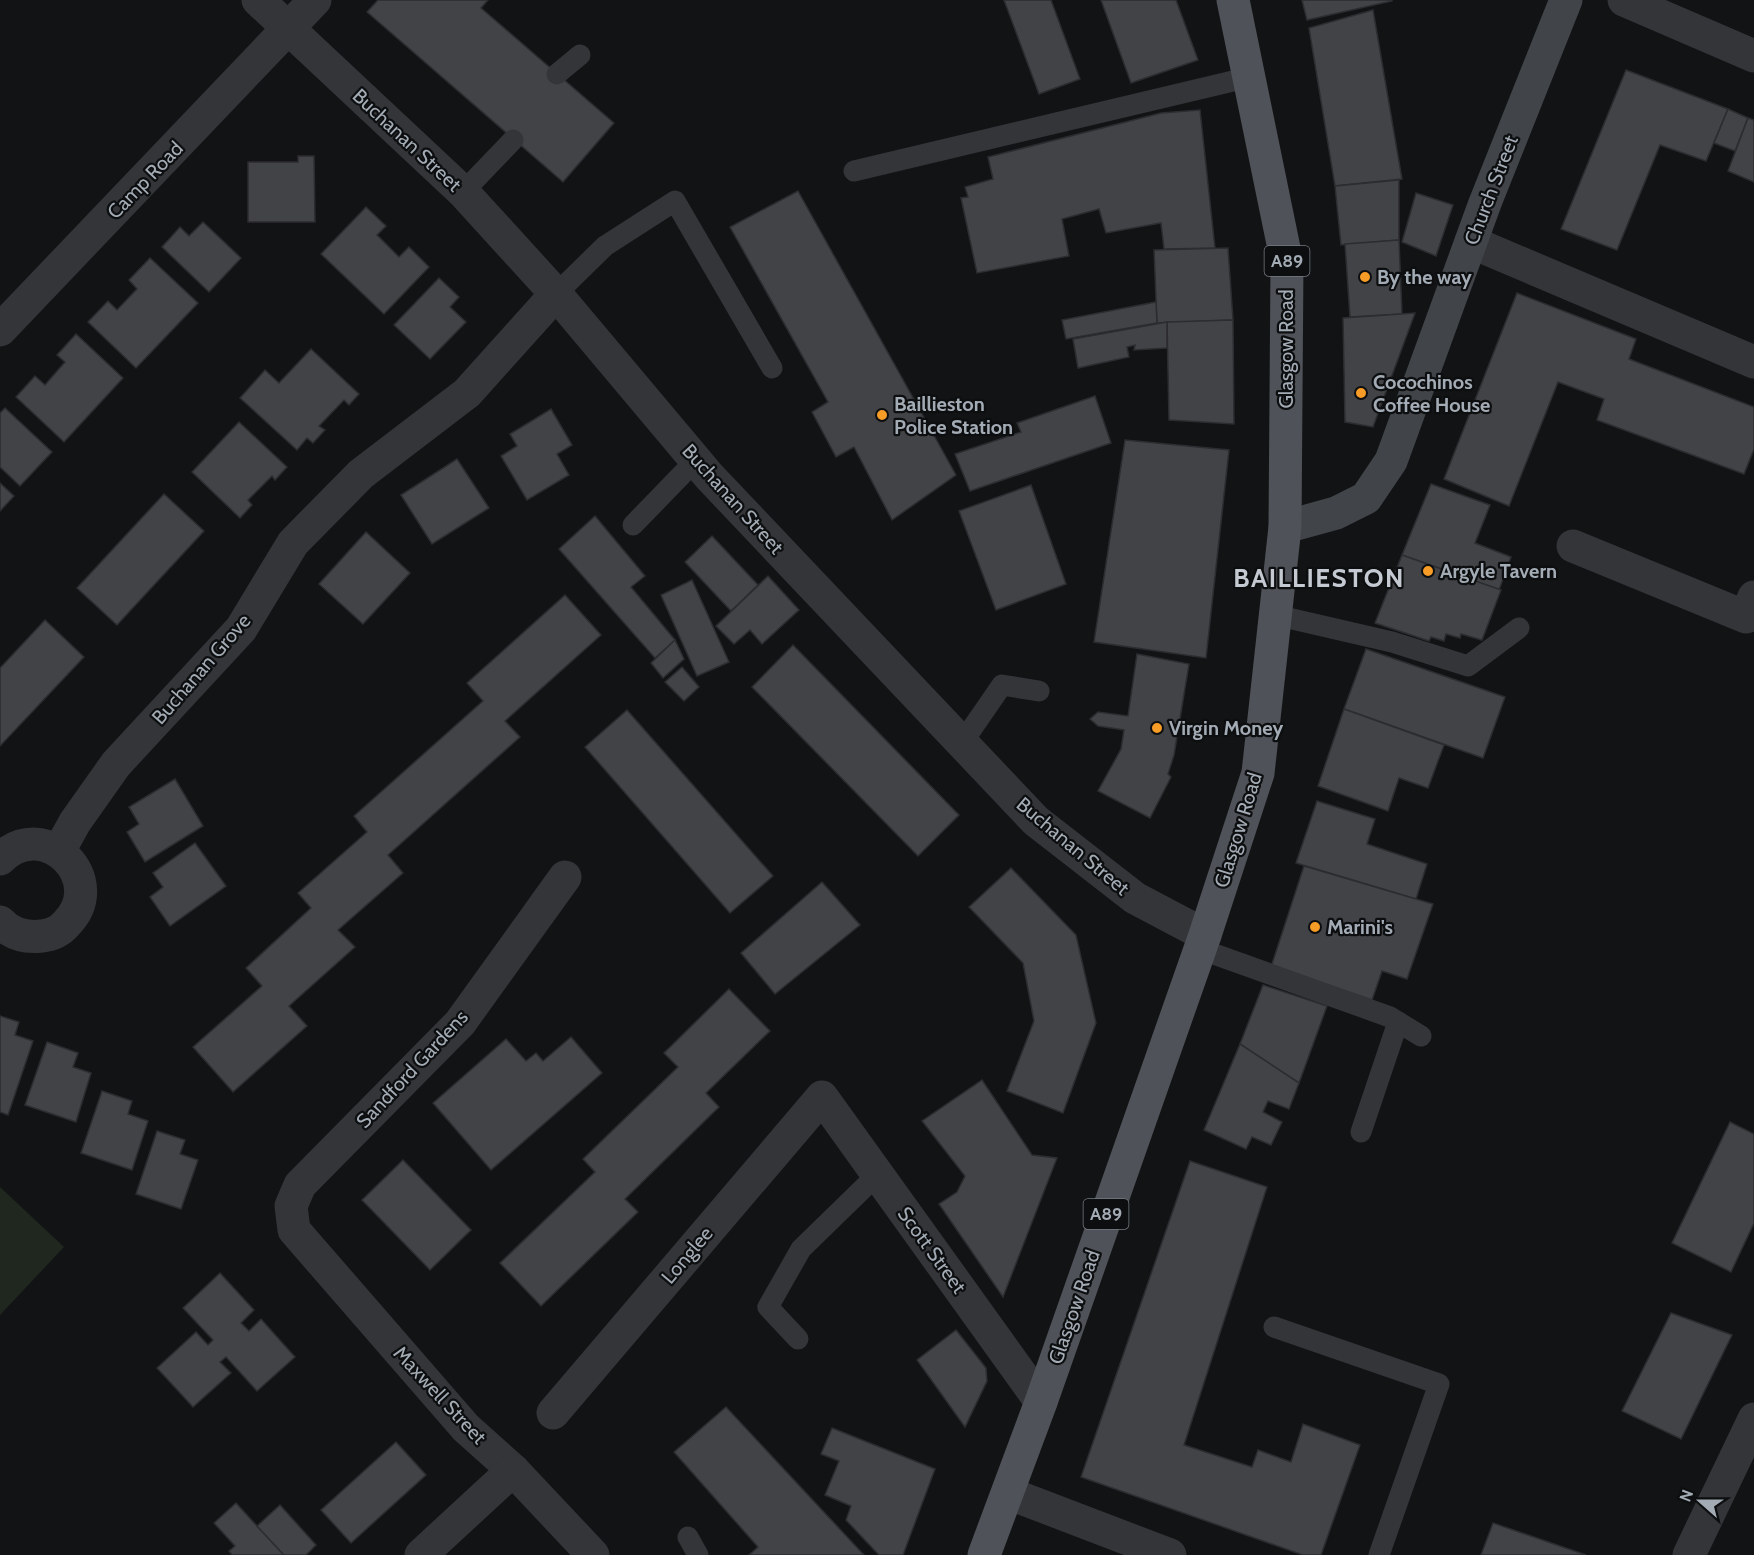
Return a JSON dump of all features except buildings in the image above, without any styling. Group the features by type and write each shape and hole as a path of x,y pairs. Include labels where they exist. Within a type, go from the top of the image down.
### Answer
{"main road":[{"name":"Glasgow Road","path":"984,1555 1041,1402 1203,942 1258,773 1285,527 1287,263 1233,0"}],"street":[{"name":"Buchanan Street","path":"258,0 463,192 556,294 696,460 1045,828 1135,898 1203,942"},
{"name":"Camp Road","path":"0,330 315,0"},
{"name":"Church Street","path":"1285,527 1336,513 1366,498 1390,461 1471,242 1566,0"},
{"path":"1624,0 1671,9 1754,56"},
{"path":"1471,242 1754,362"},
{"name":"Buchanan Grove","path":"59,851 75,822 116,764 241,629 292,543 361,474 467,393 556,294"},
{"path":"1574,546 1746,617 1754,597"},
{"path":"0,859 14,848 29,844 45,845 59,851 70,861 78,874 81,890 79,904 72,918 61,929 48,936 33,938 17,934 0,922"},
{"name":"Sandford Gardens","path":"294,1230 291,1206 300,1185 460,1023 565,877"},
{"name":"Scott Street","path":"822,1097 1041,1402"},
{"name":"Longlee","path":"553,1413 822,1097"},
{"name":"Maxwell Street","path":"294,1230 466,1428 513,1470 592,1555"},
{"path":"1689,1555 1754,1419"},
{"path":"421,1555 513,1470"},
{"path":"1008,1493 1170,1555"}],"lane":[{"path":"557,74 580,55"},
{"path":"854,171 1250,77"},
{"path":"463,192 513,140"},
{"path":"556,294 605,246 675,201 772,369"},
{"path":"633,525 696,460"},
{"path":"1275,615 1392,642 1468,666 1519,628"},
{"path":"962,743 1002,685 1039,691"},
{"path":"1203,942 1390,1017 1421,1036"},
{"path":"1360,1132 1398,1022"},
{"path":"798,1339 768,1307 801,1249 878,1174"},
{"path":"1274,1327 1439,1384 1379,1555"},
{"path":"688,1537 698,1555"}],"shaded area":[{"path":"0,1187 64,1247 0,1315"}],"place":[{"name":"By the way","path":"1365,277"},
{"name":"Cocochinos Coffee House","path":"1361,393"},
{"name":"Baillieston Police Station","path":"882,415"},
{"name":"Argyle Tavern","path":"1428,571"},
{"name":"Virgin Money","path":"1157,728"},
{"name":"Marini's","path":"1315,927"}],"district":[{"name":"BAILLIESTON","path":"1319,578"}]}
